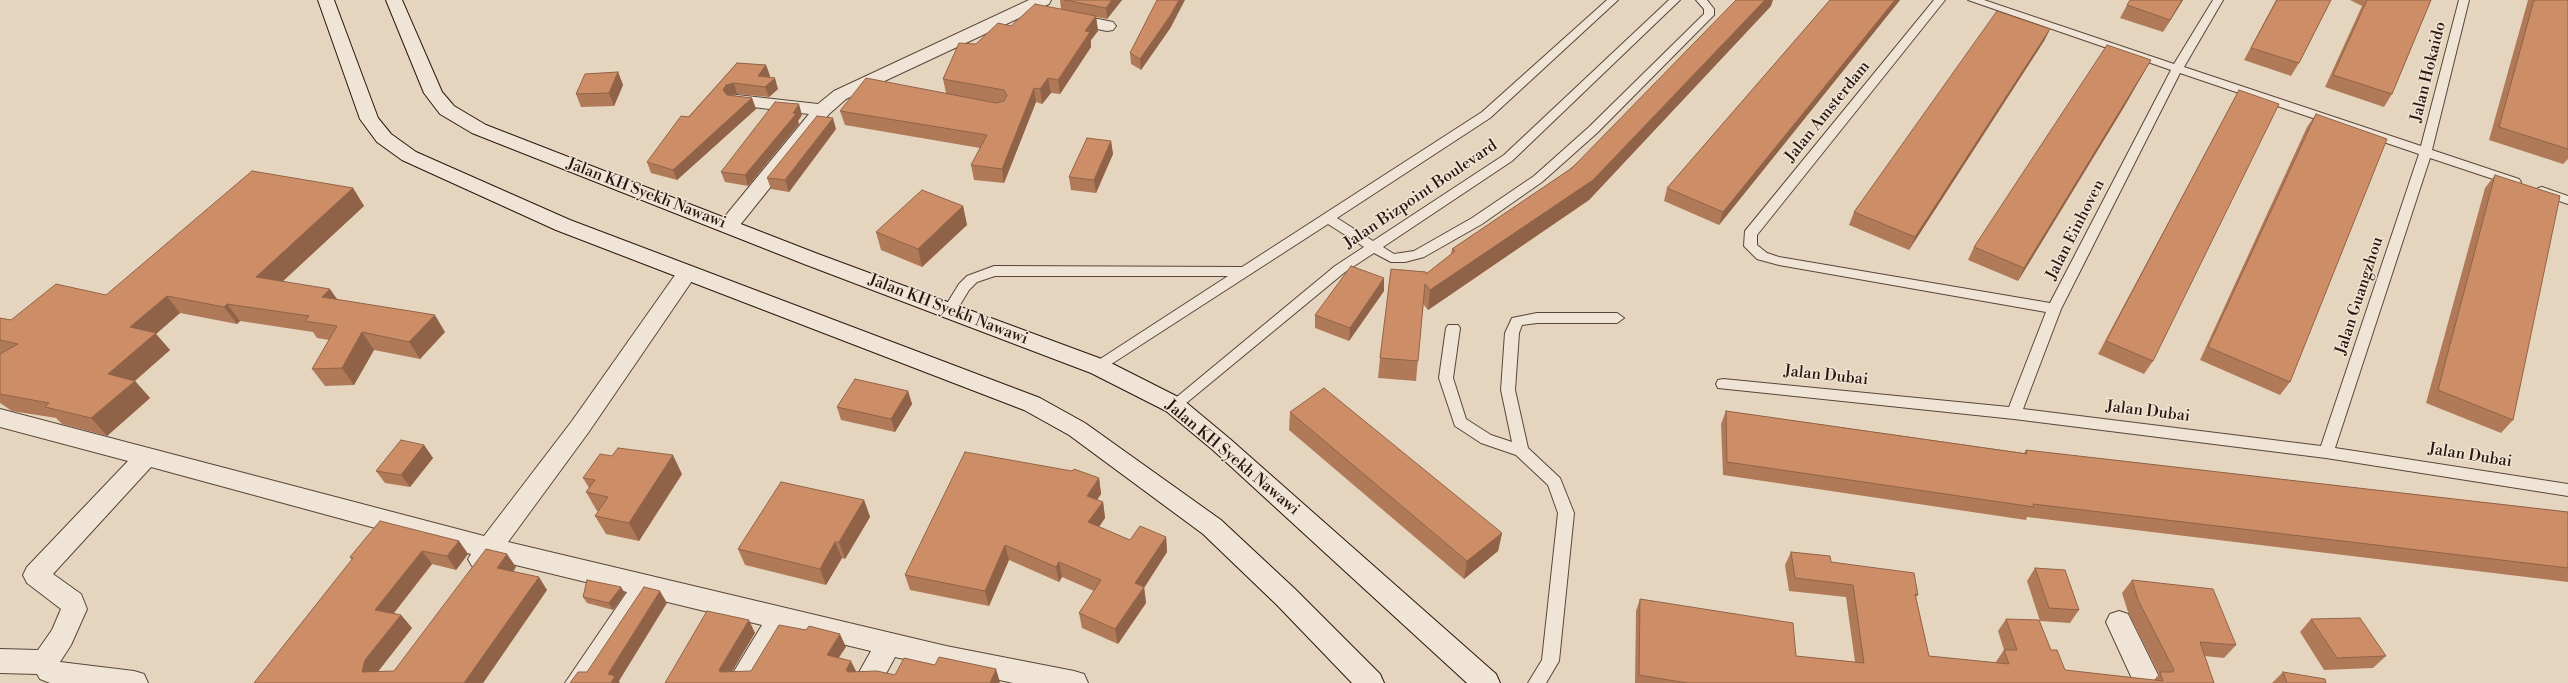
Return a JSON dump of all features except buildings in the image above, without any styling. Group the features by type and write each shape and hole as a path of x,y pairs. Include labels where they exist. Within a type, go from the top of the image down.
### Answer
{"main road":[{"path":"326,0 369,119 384,138 410,156 563,225 687,274 968,378 1032,404 1077,429 1212,527 1286,597 1370,683"},
{"name":"Jalan KH Syekh Nawawi","path":"394,0 433,93 446,110 512,143 1099,366 1174,406 1222,445 1486,683"},
{"path":"729,225 822,110 840,95 865,85 1026,9 1049,10 1107,26"},
{"path":"865,85 895,91"},
{"path":"738,100 822,110"},
{"path":"466,579 580,427 687,274"},
{"path":"0,418 145,458 489,548 890,644 1074,683"},
{"path":"45,662 62,638 74,609 72,602 36,575 145,458"},
{"path":"579,683 645,586"},
{"path":"742,683 781,618"},
{"path":"2119,622 2148,683"},
{"path":"867,683 890,644"},
{"path":"0,661 45,662"},
{"path":"45,662 50,672 63,675 134,683"}],"lane":[{"name":"Jalan Bizpoint Boulevard","path":"1099,366 1329,219 1486,115 1612,0"},
{"name":"Jalan Bizpoint Boulevard","path":"1174,406 1340,269 1508,158 1675,0"},
{"path":"1329,219 1372,248 1391,258 1405,258 1419,254 1477,221 1538,179 1593,130 1709,15 1709,10 1702,0"},
{"name":"Jalan Amsterdam","path":"1940,0 1750,234 1751,246 1762,256 1779,261 2054,310"},
{"path":"1979,0 2568,200"},
{"name":"Jalan Einhoven","path":"2014,413 2054,310 2178,67 2218,0"},
{"name":"Jalan Hokaido","path":"2426,151 2464,0"},
{"name":"Jalan Guangzhou","path":"2326,452 2426,151"},
{"path":"950,310 964,287 972,279 994,272 1247,272"},
{"path":"1521,451 1508,390 1512,333 1518,322 1537,318 1617,318"},
{"path":"1453,328 1446,378 1460,422 1486,439 1521,451 1555,482 1566,513 1550,661 1537,683"},
{"name":"Jalan Dubai","path":"1723,384 2014,413 2326,452 2568,490"}]}
